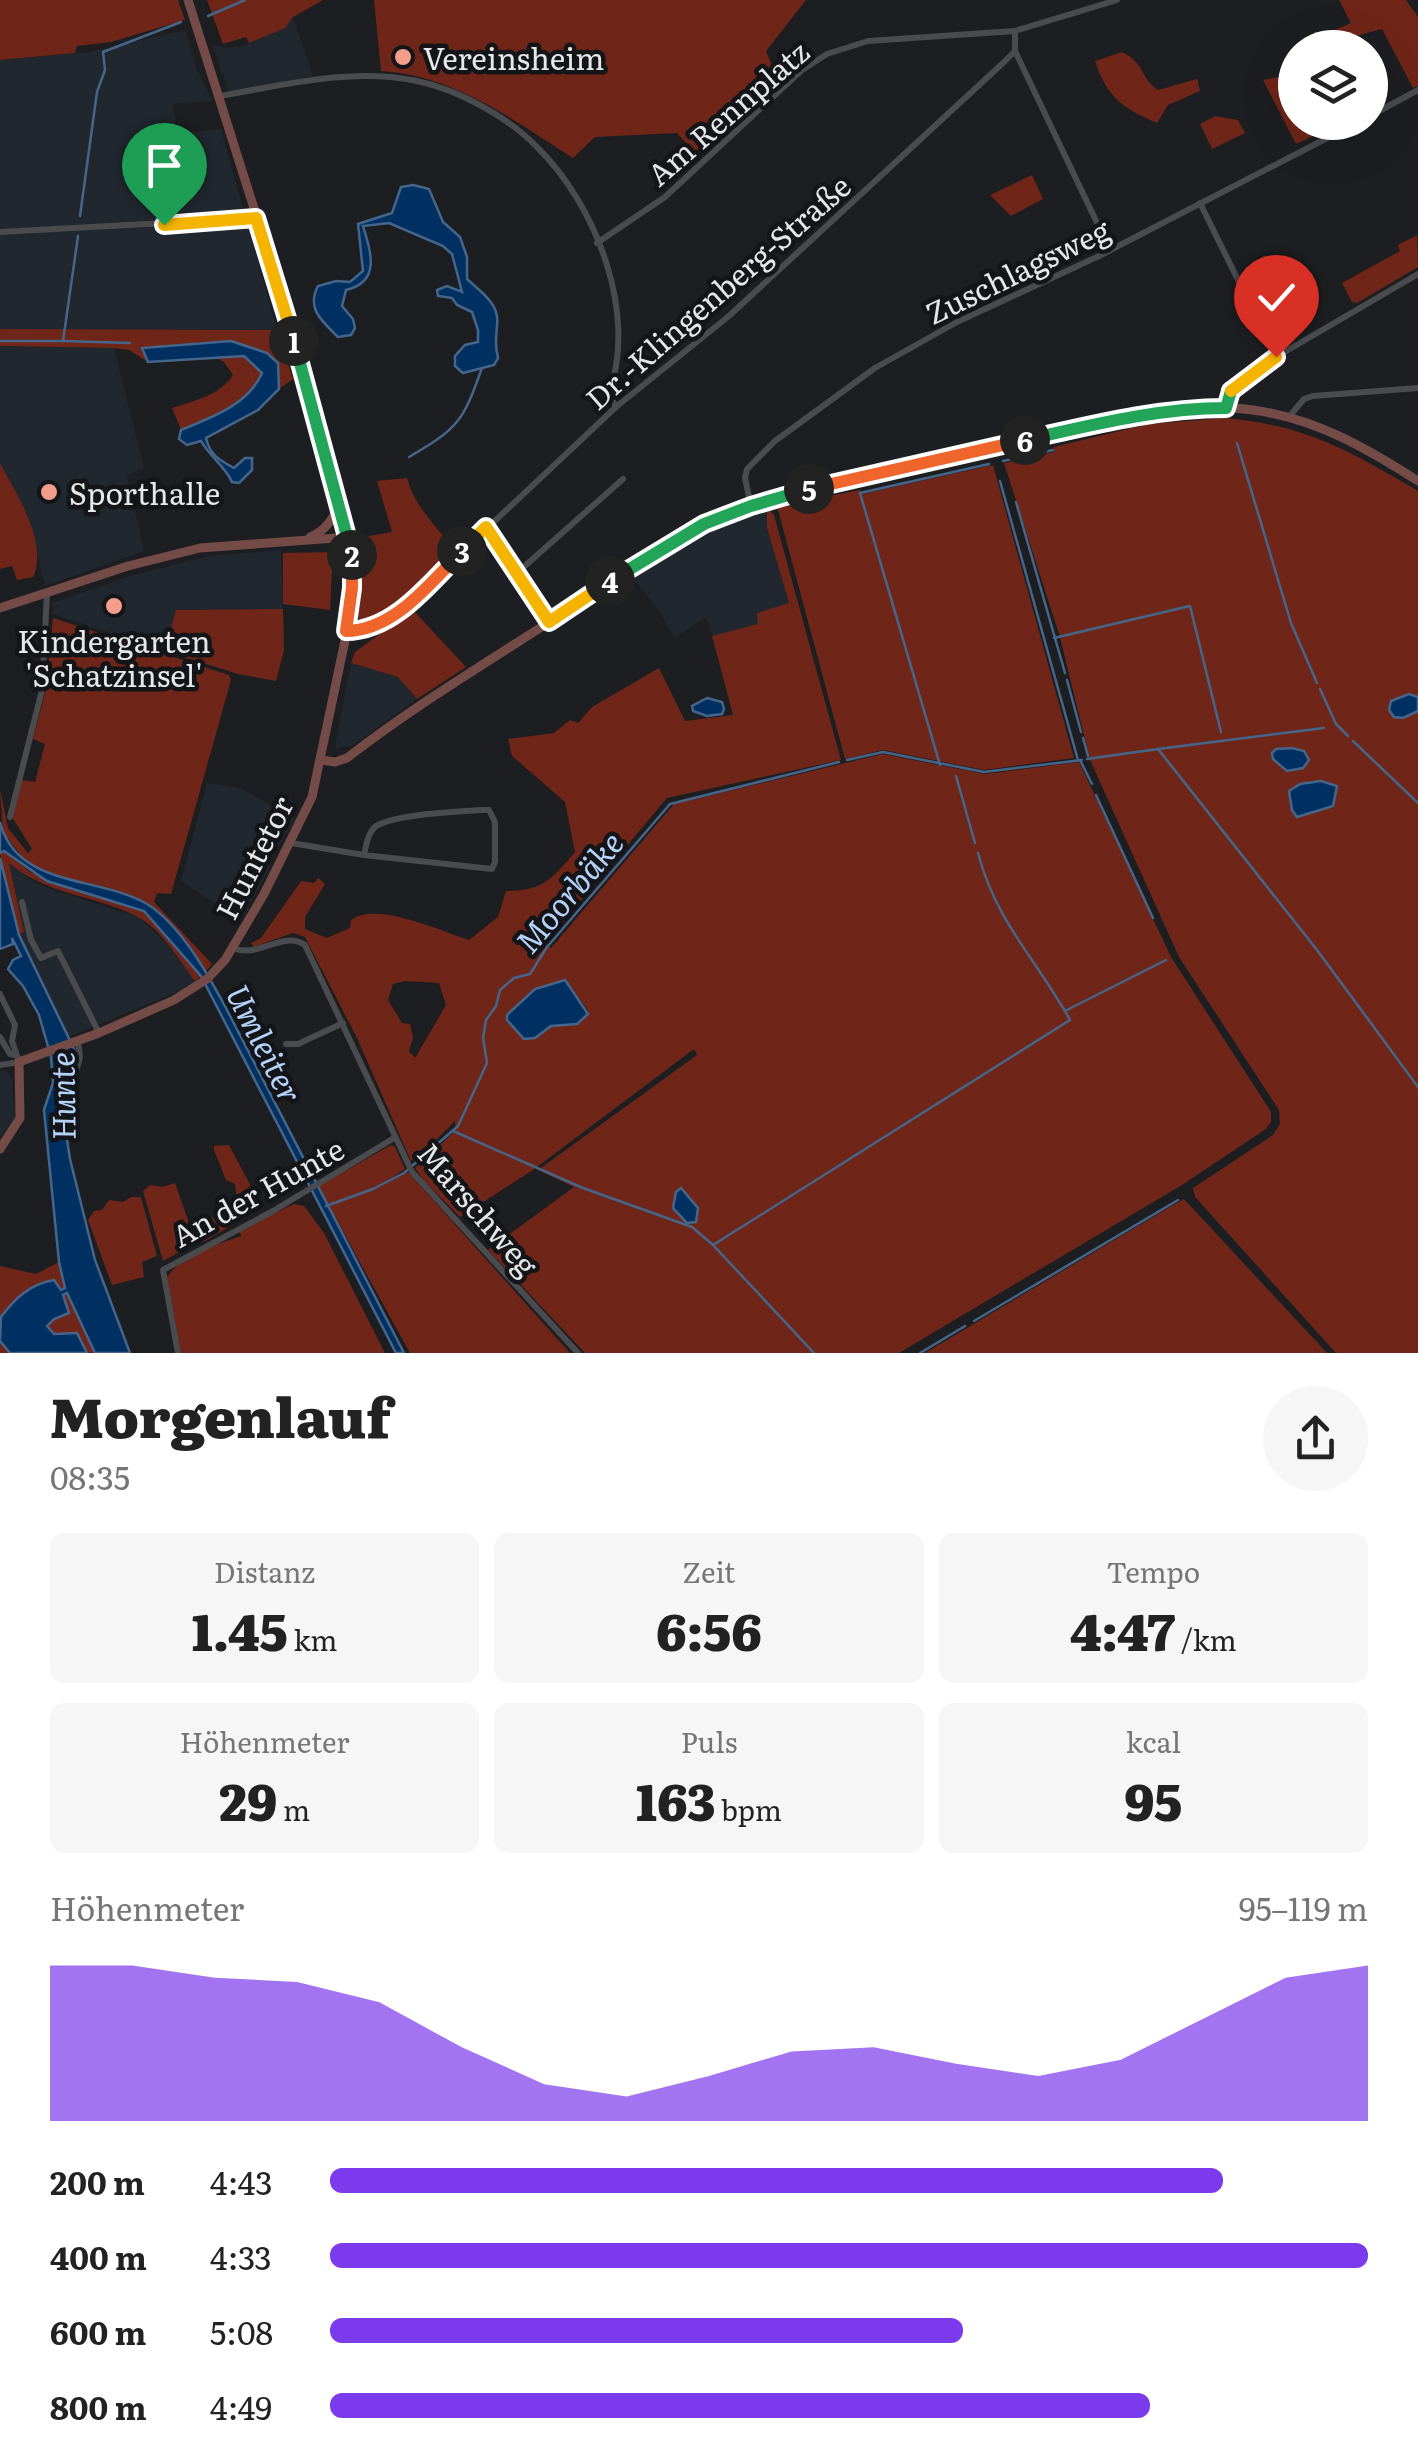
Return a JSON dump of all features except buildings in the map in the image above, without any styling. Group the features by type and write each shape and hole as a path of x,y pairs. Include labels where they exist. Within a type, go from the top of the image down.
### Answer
{"main road":[{"name":"Huntetor","path":"17,1059 75,1042 165,1005 197,986 233,948 305,816 322,760 346,631 353,573 349,538 220,96 188,0"},
{"path":"322,760 335,762 346,758 689,532 751,506 822,486 1142,414 1188,408 1226,408 1289,417 1344,436 1418,481"},
{"path":"300,540 320,533 340,503"},
{"path":"0,608 138,563 200,548 349,538"},
{"path":"0,1148 20,1118 17,1059"}],"street":[{"path":"1110,250 1014,50 1016,32 1117,0"},
{"name":"Am Rennplatz","path":"598,243 665,197 802,70 827,54 868,41 1016,32"},
{"name":"Dr.-Klingenberg-Straße","path":"346,631 372,629 398,612 616,407 729,316 1014,50"},
{"path":"220,96 305,81 395,77 448,91 496,116 540,149 573,193 598,243 610,280 618,352 609,393 616,407"},
{"path":"1388,106 1418,90"},
{"name":"Zuschlagsweg","path":"751,506 744,478 747,469 775,440 875,368 957,322 1110,250 1323,140"},
{"path":"1200,203 1276,357"},
{"path":"0,232 256,218"},
{"path":"1226,408 1230,392 1276,357 1418,274"},
{"path":"1289,417 1304,399 1313,396 1418,388"},
{"path":"518,572 623,479"},
{"path":"486,527 549,622"},
{"path":"10,817 42,690 47,593"},
{"path":"291,843 492,869 495,822 488,799"},
{"path":"364,855 370,834 377,826 416,816 489,810"},
{"path":"22,902 31,940 41,958 58,951 98,1033"},
{"name":"Marschweg","path":"233,948 245,953 288,940 305,945 412,1172 578,1353"},
{"path":"0,994 15,1024 12,1041 17,1059"},
{"path":"286,1044 298,1044 343,1024"},
{"path":"0,1037 17,1059"},
{"path":"74,1079 80,1057 75,1042"},
{"path":"0,1065 17,1059"},
{"name":"An der Hunte","path":"178,1353 163,1270 394,1138"}],"shaded area":[{"path":"0,0 178,0 185,20 111,42 77,46 75,53 0,60"},
{"path":"207,0 323,0 293,17 285,28 249,43 246,37 223,44"},
{"path":"374,0 806,0 766,51 778,81 698,156 677,133 595,137 573,158 458,90 408,74 381,71"},
{"path":"1339,0 1406,0 1418,17 1418,86 1413,88 1388,40 1388,30 1335,30 1351,23"},
{"path":"293,17 313,76 229,92 212,44 240,47 285,28"},
{"path":"185,30 197,70 213,101 173,104 177,133 221,129 277,330 0,329 0,60 90,52"},
{"path":"1122,52 1135,61 1158,90 1197,79 1200,91 1168,105 1157,123 1145,118 1111,92 1095,61"},
{"path":"1278,77 1278,109 1263,80"},
{"path":"1215,116 1238,120 1245,133 1212,149 1200,124"},
{"path":"1032,175 1043,199 1011,216 990,195"},
{"path":"1417,235 1418,267 1357,303 1352,302 1342,283 1400,251 1398,245"},
{"path":"0,329 277,330 293,379 279,389 277,363 263,352 231,342 143,348 148,362 129,350 114,348 0,346"},
{"path":"0,346 114,348 144,468 127,476 144,551 45,586 28,517 0,463"},
{"path":"214,356 244,356 263,373 238,401 181,430 172,408 214,392 233,375"},
{"path":"1225,418 1279,427 1326,442 1418,491 1418,1353 1336,1353 1195,1197 1193,1188 1273,1135 1280,1124 1279,1110 1179,957 1090,760 1060,637 1004,463 1148,424"},
{"path":"0,463 34,534 37,564 33,577 17,580 12,566 0,569"},
{"path":"993,465 1074,758 984,770 883,750 845,759 777,506 860,490 862,494"},
{"path":"407,478 421,508 455,551 398,604 361,621 358,616 364,562 358,538 392,532 377,481"},
{"path":"767,507 767,528 789,604 758,613 759,624 712,636 706,617 675,638 631,576 695,534"},
{"path":"767,507 774,515 841,760 667,798 545,943 551,948 674,804 883,754 985,774 1079,762 1171,957 1271,1112 1271,1122 1182,1185 899,1353 585,1353 488,1250 574,1187 538,1170 697,1055 694,1049 533,1170 460,1217 415,1168 456,1130 455,1121 411,1161 357,1038 305,937 293,933 254,947 251,943 261,938 301,881 314,883 318,878 325,884 305,917 305,929 327,938 350,928 351,920 376,914 409,919 469,940 498,917 506,891 529,889 553,876 575,852 565,802 512,756 508,739 554,733 570,720 578,723 592,707 659,668 685,721 733,715 712,636 758,624 757,613 789,603 767,528","holes":["565,980 588,1010 535,1038","439,983 446,1005 415,1058 409,1051 413,1038 410,1024 402,1023 388,1000 393,984"]},
{"path":"281,550 283,609 176,610 164,651 53,614 52,603 130,576 208,556"},
{"path":"333,552 330,610 283,604 283,553"},
{"path":"283,609 284,650 276,681 238,674 164,651 176,610"},
{"path":"413,610 466,667 417,699 398,677 351,663 355,652"},
{"path":"53,618 229,675 231,680 171,894 157,893 154,902 212,964 206,971 160,915 43,871 24,859 3,833 0,789 8,828 28,853 32,849 12,817 22,780 35,782 45,744 33,739 46,689"},
{"path":"351,663 398,677 417,699 353,745 337,748 335,746"},
{"path":"207,783 240,788 296,818 241,921 181,881"},
{"path":"4,851 30,872 144,911 201,976 195,981 162,937 138,917 40,883 9,863 24,932 20,934 0,853"},
{"path":"9,863 34,882 53,890 139,917 169,946 195,981 68,1037 18,935 24,932"},
{"path":"5,1070 12,1078 15,1116 0,1138 0,1071"},
{"path":"229,1145 261,1205 239,1216 235,1184 226,1180 214,1150 214,1146"},
{"path":"391,1145 405,1169 377,1188 408,1172 570,1353 410,1353 329,1206 344,1200 328,1205 319,1186"},
{"path":"175,1183 196,1243 163,1261 143,1191 150,1185"},
{"path":"141,1197 157,1256 142,1262 144,1277 112,1285 88,1220 109,1200 123,1202"},
{"path":"1184,1199 1327,1353 925,1353 1173,1205"},
{"path":"294,1204 304,1206 324,1233 385,1353 181,1353 167,1277 190,1257 241,1236 239,1230"},
{"path":"232,1215 236,1223 203,1242 195,1225 201,1219"},
{"path":"59,1262 66,1289 95,1353 0,1353 0,1266 36,1274"}],"water":[{"path":"401,187 429,189 443,222 460,237 467,257 467,279 496,311 498,358 494,365 463,373 455,366 455,356 465,345 478,342 478,330 472,312 452,298 438,296 437,290 447,286 462,292 452,254 443,246 389,223 363,226 371,265 365,280 346,290 342,306 353,319 355,328 351,335 338,337 315,308 318,286 350,282 363,271 358,224 392,213"},
{"path":"231,341 267,353 278,363 279,389 258,410 206,438 216,456 234,468 245,458 252,458 252,470 239,483 232,482 201,441 187,445 179,439 181,430 238,402 262,373 244,356 148,362 142,348"},
{"path":"1409,694 1418,697 1418,711 1403,718 1394,717 1389,710 1391,701"},
{"path":"707,698 722,702 722,714 707,716 693,711 692,706"},
{"path":"1292,748 1304,751 1309,760 1303,768 1287,771 1273,759 1272,753"},
{"path":"1321,781 1337,786 1333,806 1297,817 1289,791 1300,784"},
{"path":"0,822 9,843 23,859 41,870 147,904 182,937 226,1008 404,1353 396,1353 201,976 144,911 47,881 4,851 0,853"},
{"name":"Hunte","path":"0,858 19,935 75,1051 63,1114 70,1159 95,1260 130,1353 95,1353 67,1293 63,1295 69,1313 47,1326 54,1334 77,1333 87,1353 10,1353 0,1341 1,1317 24,1293 54,1280 61,1290 65,1288 44,1110 53,1083 51,1057 39,1015 8,969 21,956 12,938 13,944 0,949"},
{"path":"565,980 588,1014 577,1024 551,1026 535,1038 524,1039 507,1015 535,989"},
{"path":"681,1188 698,1208 696,1222 687,1223 673,1208 676,1192"}],"waterway":[{"path":"208,16 245,0"},
{"path":"80,216 97,92 105,70 103,52 181,22"},
{"path":"0,341 63,341 78,236"},
{"path":"63,341 130,343"},
{"path":"409,457 457,422 482,368"},
{"path":"1237,443 1291,623 1317,683"},
{"path":"1003,461 1053,450"},
{"path":"940,765 860,493 989,464"},
{"path":"1000,481 1078,760"},
{"path":"1016,502 1065,673"},
{"path":"1054,638 1190,606 1221,732"},
{"path":"1067,680 1081,732"},
{"path":"1320,689 1336,724 1348,736"},
{"path":"1158,749 1324,728"},
{"path":"1083,738 1088,756"},
{"path":"1353,741 1418,803"},
{"name":"Moorbäke","path":"1087,759 1158,749 1317,950 1418,1087"},
{"name":"Moorbäke","path":"847,760 883,752 984,772 1082,760"},
{"path":"1080,760 1092,784"},
{"name":"Moorbäke","path":"326,1206 404,1173 458,1126 487,1063 483,1038 486,1020 496,1006 500,990 514,978 530,974 547,947 670,804 839,762"},
{"path":"956,776 975,843"},
{"path":"1096,795 1153,918"},
{"path":"713,1245 1070,1020 1006,920 978,853"},
{"path":"1065,1011 1166,960"},
{"path":"453,1131 583,1188 692,1227 814,1353"},
{"path":"974,1321 1178,1200"},
{"path":"920,1353 965,1326"}],"place":[{"name":"Vereinsheim","path":"403,57"},
{"name":"Sporthalle","path":"49,492"},
{"name":"Kindergarten 'Schatzinsel'","path":"114,606"}],"route":[{"path":"164,225 256,218 349,538 353,573 346,631 372,629 398,612 486,527 549,622 689,532 751,506 822,486 1142,414 1226,408 1230,392 1276,357"}],"water label":[{"name":"Umleiter","path":"266,1043"}]}
